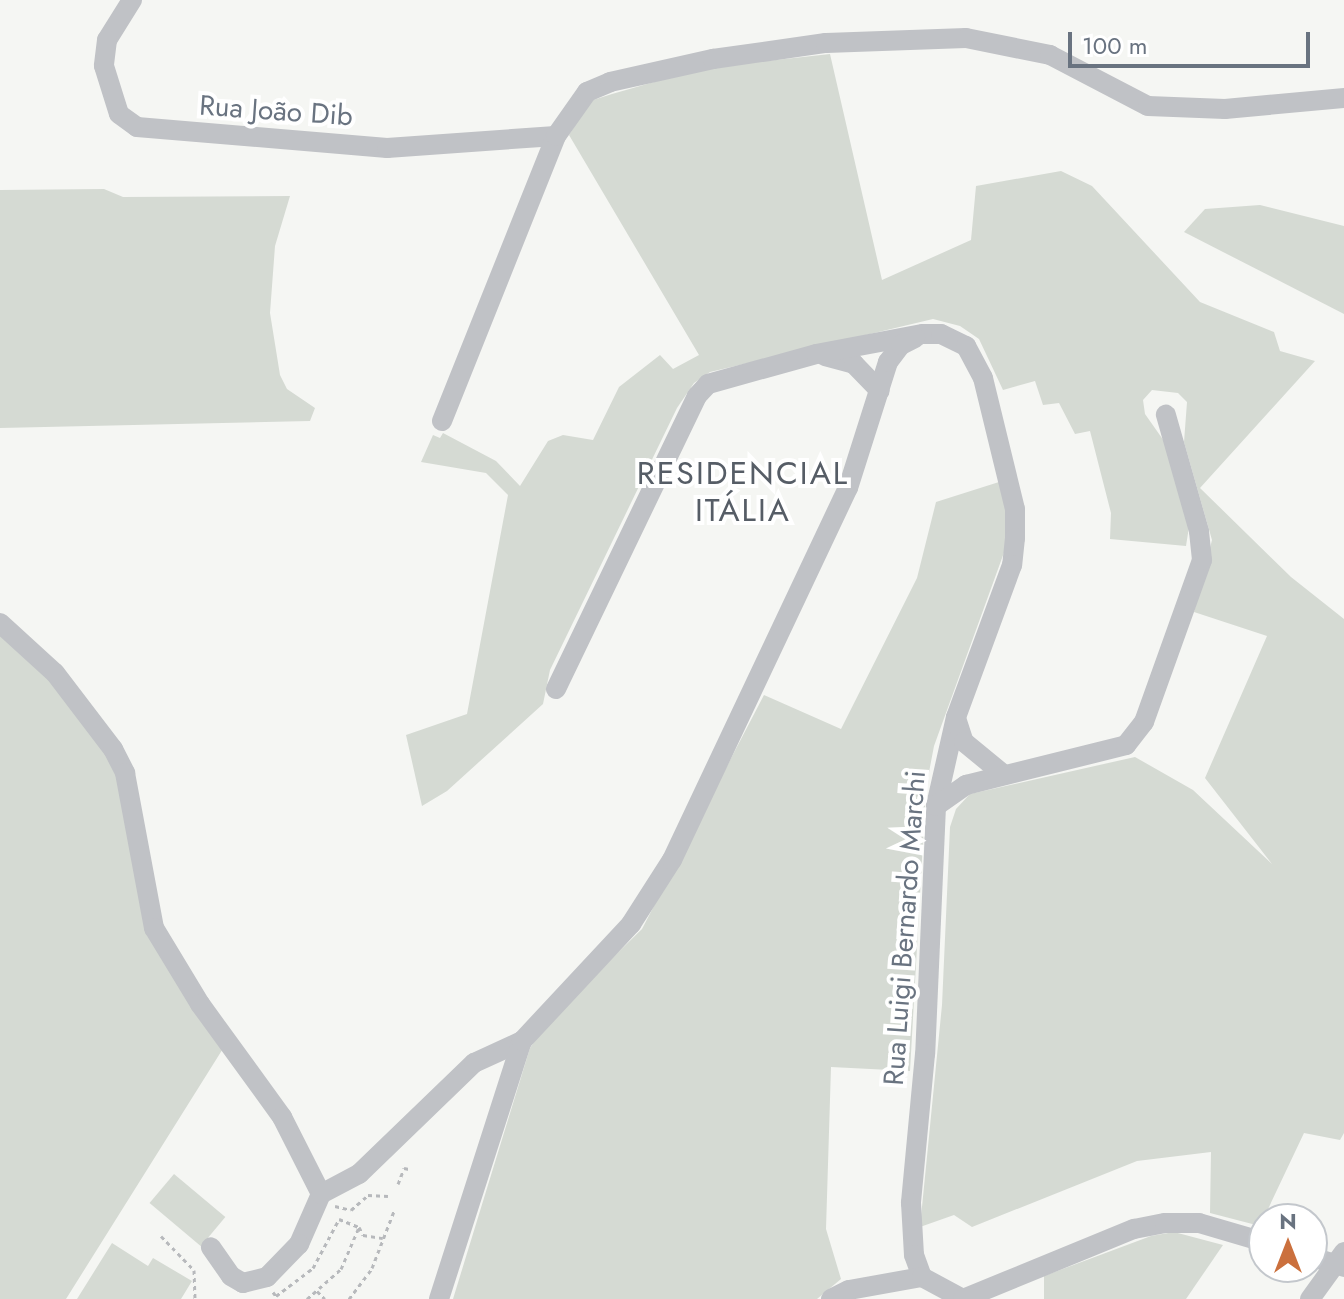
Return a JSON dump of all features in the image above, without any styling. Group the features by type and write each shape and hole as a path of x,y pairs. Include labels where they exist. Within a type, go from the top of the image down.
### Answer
{"street":[{"name":"Rua João Dib","path":"132,0 107,40 104,66 119,114 137,127 387,148 556,136"},
{"path":"442,421 556,136 587,92 610,82 713,59 826,43 966,38 1028,48 1067,62 1123,97 1172,109 1344,98"},
{"path":"211,1247 231,1276 243,1283 267,1277 299,1244 327,1199 359,1174 474,1063 522,1041 631,924 672,860 848,488 894,352 923,334"},
{"name":"Rua Luigi Bernardo Marchi","path":"556,689 697,396 724,377 816,354 923,334 955,339 976,359 1015,509 1012,565 956,717 936,806 925,1054 911,1203 914,1255 922,1277"},
{"path":"816,354 854,364 880,391"},
{"path":"936,806 966,785 1126,745 1144,722 1202,560 1199,531 1166,415"},
{"path":"0,623 55,673 113,749 125,773 154,928 200,1004 282,1117 327,1199"},
{"path":"956,717 964,742 1003,774"},
{"path":"439,1299 522,1041"},
{"path":"831,1299 849,1290 922,1277 963,1299 1134,1229 1165,1223 1199,1223 1248,1237"},
{"path":"1310,1299 1341,1261"}],"path":[{"path":"398,1184 404,1168 409,1169"},
{"path":"327,1199 351,1210 368,1195 388,1196"},
{"path":"349,1299 366,1279 394,1211"},
{"path":"270,1281 278,1298 313,1268 339,1219 359,1227 363,1235 383,1238"},
{"path":"307,1299 341,1269 359,1227"},
{"path":"161,1236 194,1270 195,1299"},
{"path":"317,1291 325,1299"}],"shaded area":[{"path":"830,54 882,280 971,240 976,186 1061,171 1092,186 1200,302 1274,332 1280,351 1315,361 1200,488 1291,577 1344,619 1344,1133 1340,1140 1304,1133 1271,1203 1248,1203 1248,1223 1210,1213 1211,1152 1137,1161 972,1227 954,1215 920,1227 942,1005 950,827 956,809 970,794 1135,757 1193,790 1272,864 1205,778 1267,636 1194,612 1212,540 1184,442 1187,402 1178,393 1152,390 1143,400 1145,414 1164,441 1189,527 1186,546 1110,539 1111,513 1090,431 1075,434 1059,403 1043,405 1035,381 1003,390 979,339 960,326 933,319 710,372 694,383 677,408 550,670 543,704 447,791 422,806 406,735 467,714 508,495 486,473 421,462 433,435 440,438 443,433 496,461 520,486 548,441 563,435 593,440 619,387 660,355 673,369 699,355 569,135 590,101 703,68"},
{"path":"104,189 123,197 290,196 275,246 270,313 280,375 287,389 315,408 310,421 0,428 0,190"},
{"path":"1260,205 1344,226 1344,314 1184,232 1205,209"},
{"path":"999,482 1008,511 1006,547 934,746 926,788 910,1071 831,1067 826,1229 841,1279 817,1299 453,1299 530,1048 548,1021 642,929 764,695 841,729 917,578 936,502"},
{"path":"0,628 25,649 111,751 151,930 224,1047 66,1299 0,1299"},
{"path":"174,1174 225,1217 201,1246 150,1203"},
{"path":"1174,1232 1223,1245 1186,1299 1044,1299 1044,1276 1151,1236"},
{"path":"112,1243 148,1266 153,1258 192,1281 181,1299 77,1299"}],"district":[{"name":"RESIDENCIAL ITÁLIA","path":"743,492"}]}
